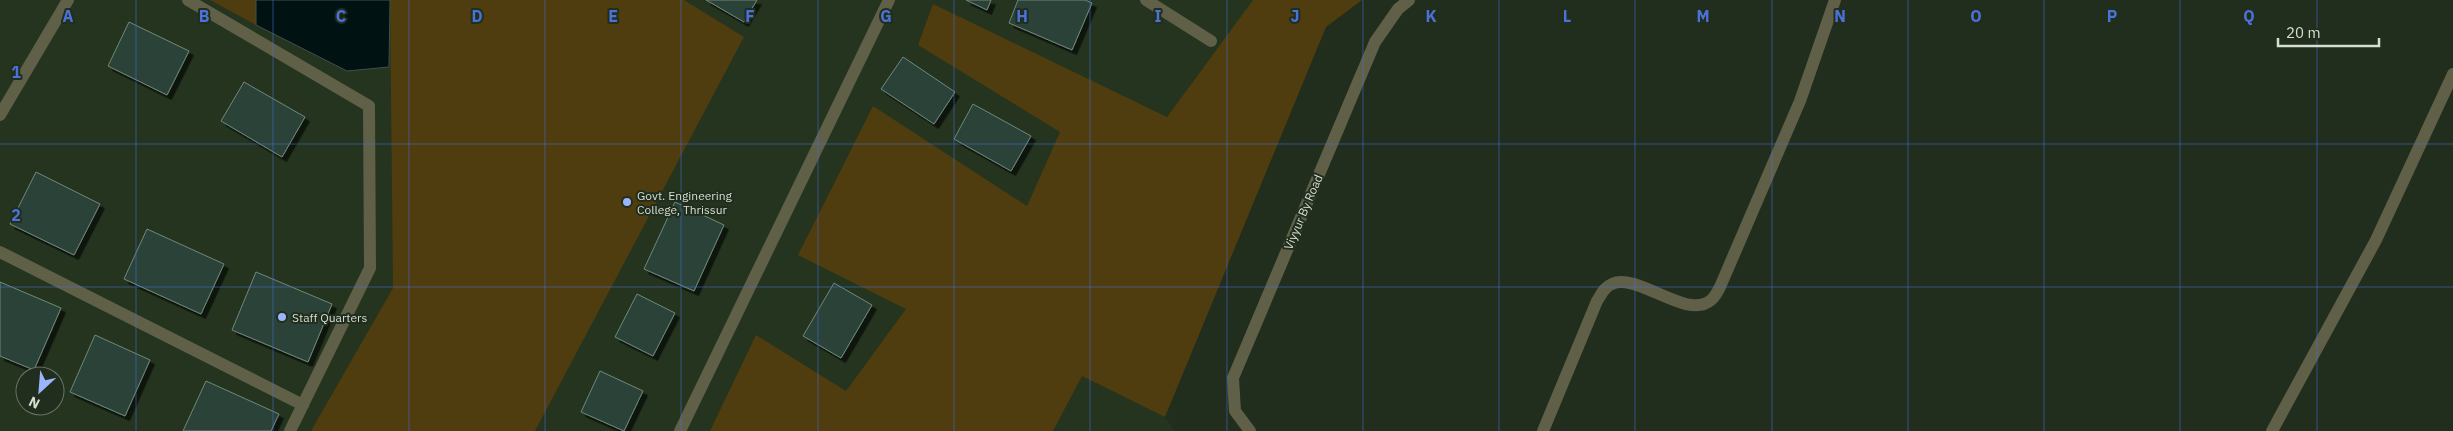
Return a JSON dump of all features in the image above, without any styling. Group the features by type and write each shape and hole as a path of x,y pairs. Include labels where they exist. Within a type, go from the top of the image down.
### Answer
{"street":[{"path":"0,116 68,0"},
{"path":"188,0 368,106 370,268 290,431"},
{"path":"680,431 889,0"},
{"path":"1146,0 1211,41"},
{"name":"Viyyur By Road","path":"1250,431 1235,411 1233,378 1375,42 1398,9 1409,0"},
{"path":"1543,431 1597,301 1604,289 1612,283 1625,282 1691,305 1704,304 1712,299 1720,287 1800,101 1835,0"},
{"path":"2272,431 2376,240 2453,74"},
{"path":"0,252 303,405"}],"shaded area":[{"name":"Govt. Engineering College, Thrissur","path":"0,0 1362,0 1326,27 1165,417 1175,431 0,431"},
{"path":"210,0 256,0 256,25"},
{"path":"256,0 390,0 389,67 347,71 256,25"},
{"path":"390,0 684,0 744,37 535,431 311,431 393,288"},
{"path":"1253,0 1362,0 1326,27 1165,417 1082,376 1053,431 710,431 756,335 846,391 906,309 798,255 873,106 1027,206 1060,132 918,45 933,4 1167,117"}],"building":[{"path":"706,0 757,0 744,22"},
{"path":"966,0 991,0 987,10"},
{"path":"1018,0 1085,0 1092,3 1072,50 1009,23"},
{"path":"129,22 189,51 167,95 108,66"},
{"path":"903,57 955,92 934,124 881,89"},
{"path":"244,82 305,117 282,157 221,121"},
{"path":"973,104 1031,136 1011,171 954,139"},
{"path":"36,172 100,204 74,255 10,224"},
{"path":"675,202 724,225 694,291 644,269"},
{"path":"147,229 224,264 201,314 124,279"},
{"name":"Staff Quarters","path":"256,272 332,304 308,362 232,330"},
{"path":"0,282 61,308 36,366 24,366 0,356"},
{"path":"834,283 872,305 841,358 803,336"},
{"path":"637,294 675,313 653,356 615,337"},
{"path":"95,335 150,360 125,416 70,392"},
{"path":"600,371 643,391 624,431 581,412"},
{"path":"206,381 279,414 271,431 183,431"}],"place":[{"name":"Govt. Engineering College, Thrissur","path":"627,202"},
{"name":"Staff Quarters","path":"282,317"}]}
